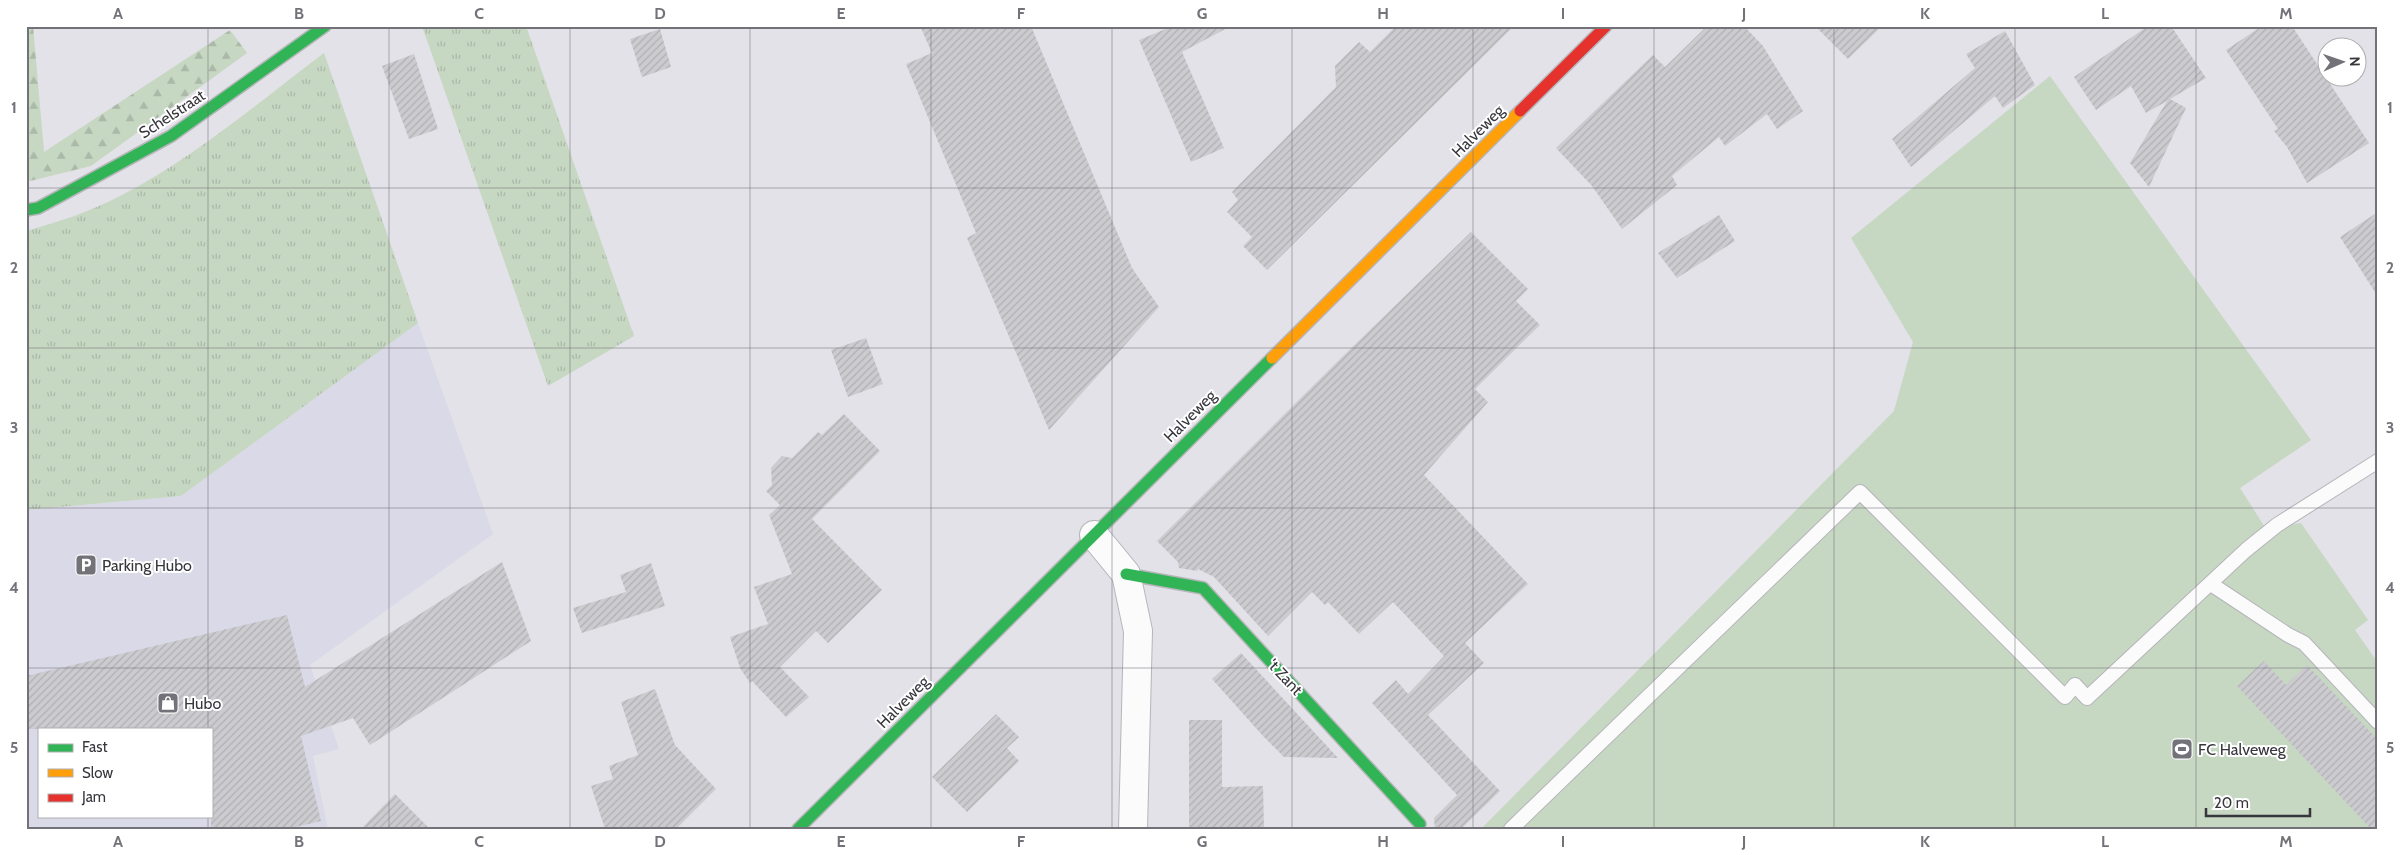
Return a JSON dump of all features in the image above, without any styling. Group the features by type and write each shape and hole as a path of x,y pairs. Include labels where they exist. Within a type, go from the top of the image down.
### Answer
{"main road":[{"name":"Schelstraat","path":"26,210 38,208 171,136 324,26"},
{"name":"Halveweg","path":"798,829 1606,26"},
{"name":"'t Zant","path":"1126,574 1203,588 1420,824"}],"street":[{"path":"1094,535 1126,574 1138,631 1133,829"}],"lane":[{"path":"1512,829 1860,492 2065,697 2075,684 2088,698 2276,525 2378,460"},
{"path":"2211,584 2288,635 2304,643 2378,722"}],"shaded area":[{"path":"418,323 493,534 310,665 339,749 313,756 328,829 26,829 26,510 181,496"}],"green space":[{"path":"26,26 33,26 44,152 230,30 247,53 91,166 26,182"},
{"path":"422,26 526,26 634,336 548,386"},
{"path":"324,53 418,323 181,496 26,510 26,231 87,211 111,201 149,180 226,128"},
{"path":"2050,76 2311,440 2240,488 2266,529 2301,523 2368,620 2355,630 2378,663 2378,829 1481,829 1894,411 1913,342 1851,238"}],"building":[{"path":"920,26 1031,26 1132,268 1159,307 1049,430 967,238 976,233 906,64 932,53"},
{"path":"1173,26 1231,26 1182,52 1224,148 1191,162 1139,40"},
{"path":"1396,26 1514,26 1267,270 1243,246 1252,237 1227,212 1238,200 1232,192 1336,87 1335,66 1359,42 1370,52"},
{"path":"1707,26 1744,26 1763,46 1803,111 1777,129 1767,114 1725,146 1719,137 1672,176 1677,185 1622,229 1592,186 1556,148 1653,55 1665,67"},
{"path":"1815,26 1882,26 1848,59"},
{"path":"2148,26 2171,26 2206,78 2170,99 2186,108 2149,187 2130,163 2167,101 2146,113 2131,86 2096,110 2074,77"},
{"path":"2262,26 2292,26 2316,62 2316,88 2333,88 2369,143 2307,183 2287,147 2274,131 2278,129 2226,50"},
{"path":"660,29 671,67 642,77 630,39"},
{"path":"2005,31 2035,85 2003,108 1995,96 1911,167 1892,139 1975,68 1966,54"},
{"path":"414,54 438,129 409,139 382,66"},
{"path":"2378,212 2378,297 2340,237"},
{"path":"1719,215 1735,241 1677,278 1658,253"},
{"path":"1471,232 1528,289 1516,301 1540,325 1475,389 1488,402 1424,475 1528,584 1465,643 1484,663 1428,715 1500,791 1461,829 1435,829 1434,818 1457,795 1372,703 1396,680 1408,694 1444,656 1393,602 1359,634 1328,602 1325,605 1312,592 1268,636 1214,577 1198,569 1197,571 1179,568 1178,562 1157,541"},
{"path":"866,338 883,384 848,397 831,350"},
{"path":"844,414 880,451 812,519 882,590 828,643 816,631 780,667 809,697 786,717 752,681 750,683 740,668 730,637 768,624 754,587 792,574 769,515 780,505 766,491 772,485 771,468 782,456 792,458 818,432 822,435"},
{"name":"Hubo","path":"502,562 531,641 370,745 353,718 301,736 321,821 287,829 211,829 212,728 26,729 26,676 287,615 305,687"},
{"path":"651,563 665,606 582,633 573,608 626,592 620,575"},
{"path":"1241,653 1338,758 1284,757 1263,736 1212,679"},
{"path":"2264,661 2286,685 2307,665 2378,740 2378,829 2371,829 2237,686"},
{"path":"655,689 675,745 716,789 676,829 605,829 591,786 613,779 609,766 638,755 621,702"},
{"path":"996,714 1019,737 1007,748 1019,761 967,812 932,777"},
{"path":"1189,720 1222,720 1222,787 1263,786 1264,829 1189,829"},
{"path":"395,794 430,829 361,829"}],"traffic: fast":[{"path":"26,210 38,208 171,136 325,26"},
{"path":"798,829 1272,358"},
{"path":"1126,574 1203,588 1420,824"}],"traffic: slow":[{"path":"1272,358 1520,111"}],"traffic: jam":[{"path":"1520,111 1606,26"}],"place":[{"name":"Parking Hubo","path":"86,565"},
{"name":"Hubo","path":"168,703"},
{"name":"FC Halveweg","path":"2182,749"}]}
